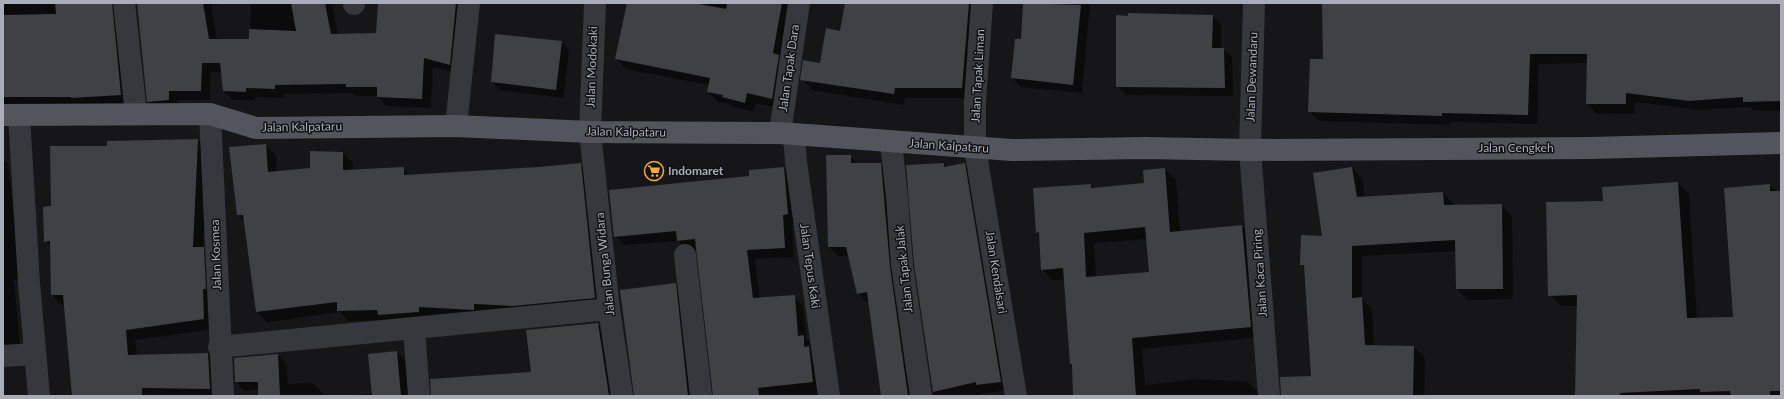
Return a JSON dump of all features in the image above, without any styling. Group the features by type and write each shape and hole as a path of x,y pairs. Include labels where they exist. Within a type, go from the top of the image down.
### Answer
{"main road":[{"name":"Jalan Kalpataru","path":"11,115 210,114 256,128 456,126 590,132 787,134 1012,150 1146,148 1250,150"},
{"name":"Jalan Cengkeh","path":"1250,150 1591,148 1781,143"}],"street":[{"path":"124,3 136,114"},
{"path":"456,126 469,3"},
{"name":"Jalan Modokaki","path":"590,132 595,3"},
{"name":"Jalan Tapak Dara","path":"787,134 791,48 799,3"},
{"name":"Jalan Tapak Liman","path":"975,148 975,101 982,3"},
{"name":"Jalan Dewandaru","path":"1250,150 1254,3"},
{"name":"Jalan Kosmea","path":"210,114 219,347 223,396"},
{"path":"11,115 39,396"},
{"name":"Jalan Bunga Widara","path":"590,132 609,309 622,396"},
{"name":"Jalan Tepus Kaki","path":"787,134 796,162 828,396"},
{"name":"Jalan Tapak Jalak","path":"891,142 902,265 921,396"},
{"name":"Jalan Kendalsari","path":"975,148 1016,396"},
{"name":"Jalan Kaca Piring","path":"1250,150 1269,396"},
{"path":"685,256 701,396"},
{"path":"219,347 609,309"},
{"path":"414,328 419,396"},
{"path":"3,356 36,354"}],"building":[{"path":"55,3 112,3 121,95 71,98 3,97 3,15 56,14"},
{"path":"137,3 203,3 209,39 249,39 249,29 296,31 291,3 325,3 331,34 376,33 378,3 456,3 450,65 424,58 422,99 377,97 377,87 346,87 346,84 275,85 275,89 246,88 246,92 223,91 220,63 202,63 201,91 169,91 169,100 147,102"},
{"path":"627,3 694,3 726,9 727,3 782,3 773,53 779,55 772,99 747,93 745,103 722,97 723,95 707,92 710,78 615,59"},
{"path":"845,3 969,3 962,88 895,88 894,94 800,80 803,60 820,63 826,28 840,31"},
{"path":"1023,3 1081,5 1073,85 1011,78 1015,39 1021,39"},
{"path":"1322,3 1781,3 1781,101 1743,102 1743,97 1689,101 1626,93 1626,104 1586,104 1587,54 1530,54 1528,115 1442,113 1442,116 1308,112 1310,59 1323,59"},
{"path":"1128,13 1213,15 1212,48 1224,48 1225,88 1116,87 1116,15 1128,16"},
{"path":"495,34 562,41 556,90 491,82"},
{"path":"198,139 193,247 204,247 206,289 203,289 204,319 126,330 128,355 208,353 210,389 142,388 142,396 72,396 63,295 51,295 50,241 44,242 43,207 51,206 50,146 107,146 107,141"},
{"path":"266,144 268,172 310,168 310,151 343,152 343,170 404,167 404,175 581,163 595,298 513,306 474,304 474,310 419,307 419,312 378,315 377,310 337,311 337,302 256,312 243,215 237,215 229,147"},
{"path":"826,155 851,155 851,163 881,163 890,267 908,396 881,396 867,292 857,294 846,247 828,247"},
{"path":"944,163 944,167 965,163 1001,382 976,385 976,382 933,392 914,264 906,165"},
{"path":"784,167 788,214 783,215 785,248 747,250 753,298 795,295 798,336 804,335 804,347 809,346 813,382 758,388 759,396 713,396 695,239 677,241 676,231 614,237 609,190 749,176 749,170"},
{"path":"1352,167 1357,197 1443,192 1444,205 1502,204 1503,289 1456,289 1455,240 1352,246 1352,298 1362,297 1365,345 1414,346 1413,396 1281,396 1280,377 1311,376 1304,265 1300,265 1301,235 1322,236 1313,173"},
{"path":"1165,168 1170,232 1242,225 1251,327 1132,338 1136,396 1073,396 1072,364 1070,364 1063,268 1041,270 1039,232 1036,233 1033,188 1091,184 1091,188 1144,183 1143,170","holes":["1145,227 1149,272 1086,277 1084,233"]},
{"path":"1678,182 1687,318 1733,317 1724,188 1770,184 1770,191 1781,191 1781,391 1770,391 1770,396 1731,396 1730,391 1700,392 1700,389 1620,393 1620,396 1575,396 1577,295 1548,296 1546,202 1603,201 1602,187"},
{"path":"676,283 688,396 634,396 620,290"},
{"path":"598,323 609,396 431,396 430,379 531,372 526,330"},
{"path":"397,351 401,396 372,396 368,354"},
{"path":"278,354 280,396 258,396 258,382 235,382 234,358"}],"place":[{"name":"Indomaret","path":"654,171"}]}
